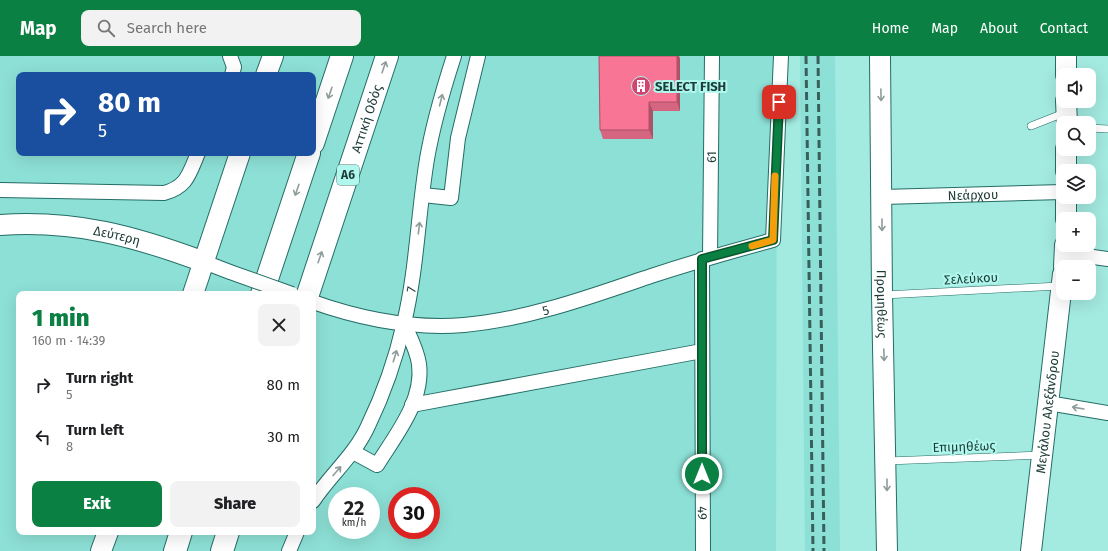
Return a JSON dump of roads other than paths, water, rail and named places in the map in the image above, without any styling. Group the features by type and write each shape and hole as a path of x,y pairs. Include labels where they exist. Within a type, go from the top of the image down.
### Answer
{"highway":[{"path":"316,134 342,56"},
{"name":"Αττική Οδός","path":"309,291 387,56"},
{"path":"263,291 309,156"},
{"path":"175,551 180,535"},
{"path":"222,551 227,535"}],"street":[{"path":"267,72 273,56"},
{"name":"7","path":"316,497 353,452 368,428 389,374 404,324 415,262 423,195 434,126 454,56"},
{"path":"423,195 451,198 458,138 478,56"},
{"name":"61","path":"706,258 712,56"},
{"name":"5","path":"316,303 359,316 404,324 464,325 521,316 581,300 706,258 773,240 781,56"},
{"name":"Προμηθέως","path":"880,56 882,295 887,551"},
{"path":"1066,56 1066,68"},
{"path":"231,58 234,67 233,72"},
{"path":"0,190 164,193 181,187 186,180 197,156"},
{"path":"194,291 239,156"},
{"name":"Νεάρχου","path":"882,197 1056,192"},
{"name":"Δεύτερη","path":"0,225 45,224 80,227 114,233 153,244 284,291"},
{"name":"49","path":"703,551 702,351 706,258"},
{"path":"1096,261 1108,259"},
{"name":"Μεγάλου Αλεξάνδρου","path":"1031,551 1060,300"},
{"path":"353,452 377,465 418,392 420,378 419,363 415,347 404,324"},
{"path":"412,405 702,351"},
{"path":"1048,403 1108,413"},
{"path":"101,551 107,535"},
{"path":"289,551 296,535"}],"lane":[{"path":"1031,126 1066,112"},
{"path":"1096,129 1108,130"},
{"name":"Σελεύκου","path":"882,295 1056,266"},
{"name":"Επιμηθέως","path":"886,461 1043,455"}],"railway":[{"path":"806,56 813,551"},
{"path":"818,56 824,551"}],"place":[{"name":"SELECT FISH","path":"641,86"}]}
